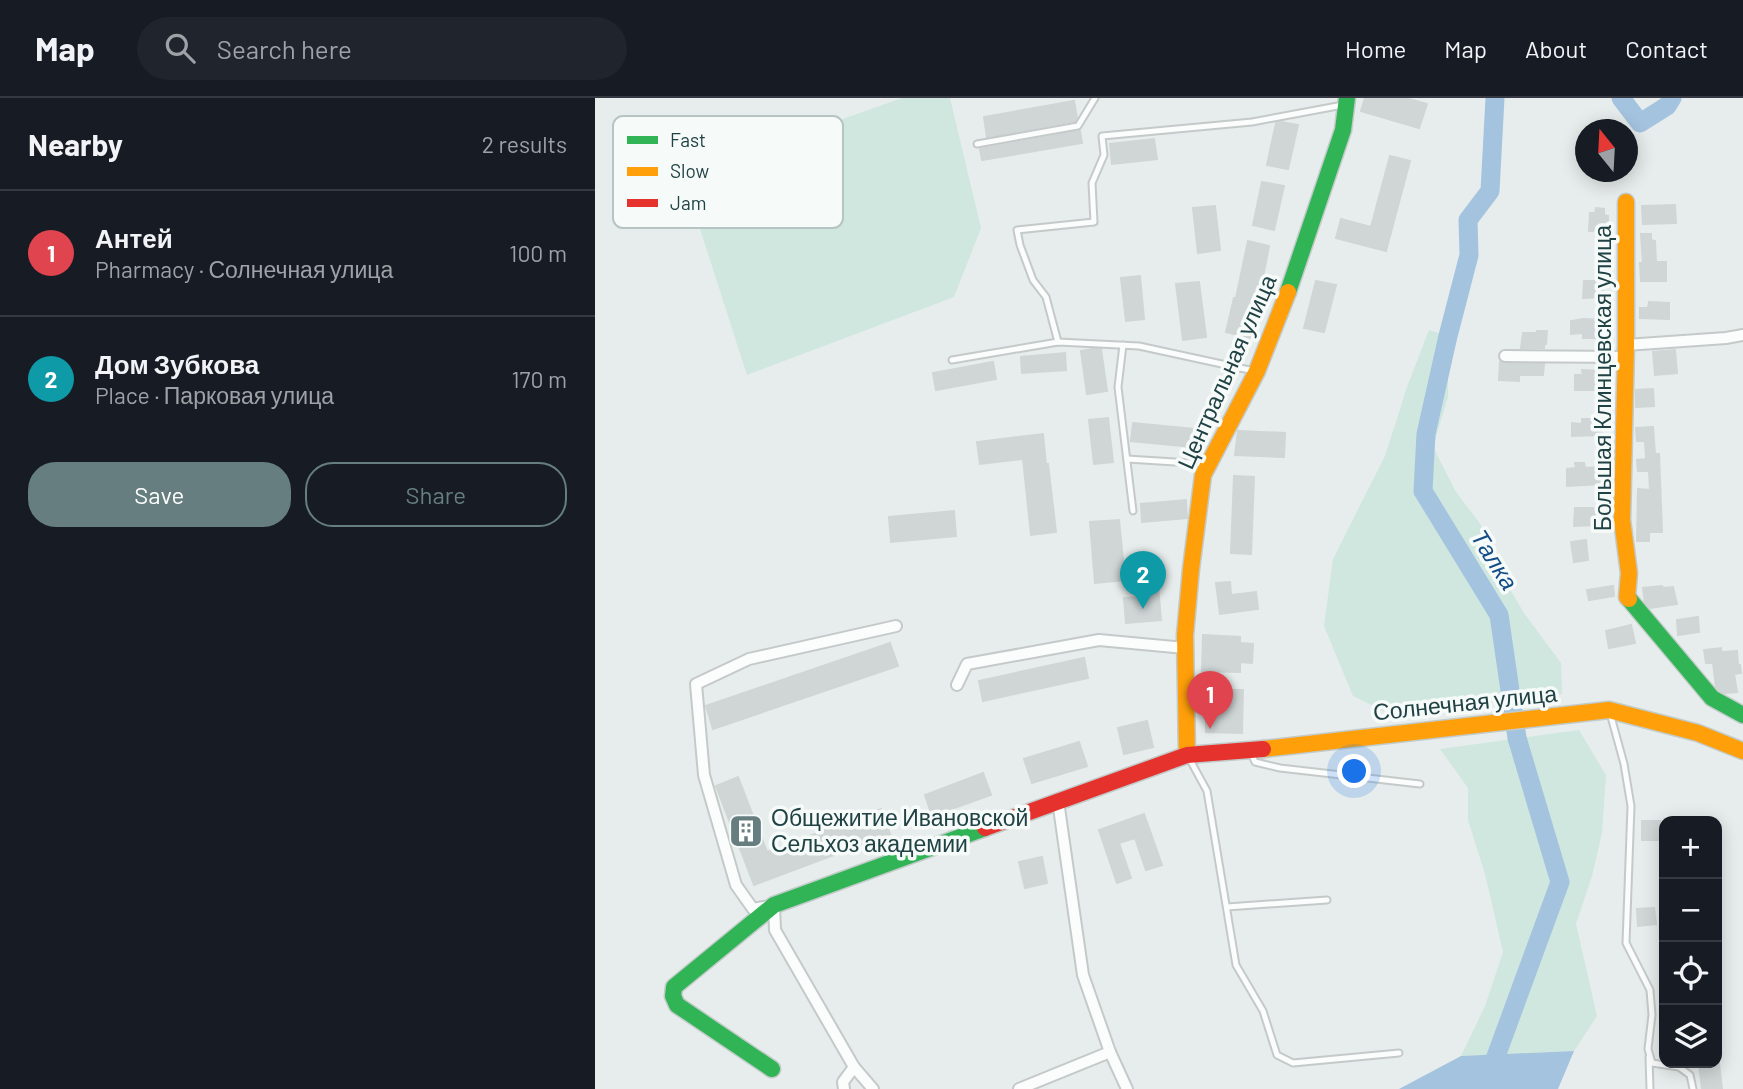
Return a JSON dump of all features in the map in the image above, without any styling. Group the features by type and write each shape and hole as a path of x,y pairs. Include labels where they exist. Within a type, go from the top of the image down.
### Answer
{"street":[{"name":"Центральная улица","path":"1187,755 1186,618 1203,475 1257,371 1295,274 1343,130 1347,101"},
{"name":"Большая Клинцевская улица","path":"1626,202 1622,520 1629,573 1627,597 1713,698 1743,715"},
{"path":"1505,356 1626,351 1743,335"},
{"path":"873,1089 854,1067 775,930 774,905 753,909 736,885 704,775 696,684 749,659 896,625"},
{"path":"957,685 967,664 1098,640 1185,648"},
{"name":"Солнечная улица","path":"772,1069 677,1005 673,1001 672,992 674,987 774,905 1187,755 1609,710 1698,733 1743,751"},
{"path":"1058,801 1083,975 1110,1052 1127,1089"},
{"path":"1019,1089 1110,1052"},
{"path":"844,1089 843,1082 854,1067"}],"lane":[{"path":"977,144 1078,126 1095,98"},
{"path":"1058,342 1046,297 1033,281 1017,230 1094,222 1092,183 1104,155 1102,136 1252,122 1347,101"},
{"path":"952,360 1058,342 1139,346 1257,371"},
{"path":"1123,345 1118,387 1133,511"},
{"path":"1126,459 1208,464"},
{"path":"1609,710 1625,764 1630,806 1626,943 1650,990 1650,1089"},
{"path":"1250,750 1255,762 1280,768 1420,784"},
{"path":"1187,755 1207,791 1236,965 1263,1011 1277,1055 1293,1063 1399,1053"},
{"path":"1227,907 1327,900"},
{"path":"1648,1049 1652,1063 1679,1067 1690,1075 1693,1089"}],"green space":[{"path":"902,98 950,98 981,228 954,297 747,375 700,228 843,228 843,119"},
{"path":"1429,330 1448,336 1448,397 1433,447 1456,492 1481,525 1493,560 1524,613 1561,663 1562,694 1386,712 1353,696 1324,626 1333,559 1385,456"},
{"path":"1579,730 1606,775 1602,833 1592,876 1576,924 1597,1016 1574,1051 1461,1056 1485,1006 1503,952 1485,874 1468,820 1468,788 1440,749"}],"water":[{"path":"1574,1051 1558,1089 1399,1089 1461,1056"}],"building":[{"path":"1365,98 1405,98 1427,104 1419,128 1361,111"},
{"path":"1074,101 1077,118 1075,121 987,137 984,117"},
{"path":"1276,123 1298,125 1288,169 1267,165"},
{"path":"1080,131 1082,143 982,160 980,149"},
{"path":"1154,139 1157,159 1112,164 1110,144"},
{"path":"1390,156 1410,161 1386,251 1336,238 1341,219 1371,227"},
{"path":"1262,182 1284,186 1274,230 1253,225"},
{"path":"1675,205 1676,223 1643,224 1642,206"},
{"path":"1215,206 1220,250 1198,253 1193,208"},
{"path":"1596,208 1604,209 1604,215 1608,216 1608,230 1589,231 1590,213 1595,213"},
{"path":"1641,234 1651,234 1651,240 1655,241 1656,262 1666,262 1666,281 1641,281"},
{"path":"1248,241 1269,246 1251,338 1226,332"},
{"path":"1140,276 1144,319 1126,321 1121,278"},
{"path":"1316,281 1336,285 1324,332 1304,328"},
{"path":"1584,281 1603,281 1603,297 1583,298"},
{"path":"1199,282 1206,337 1183,340 1176,284"},
{"path":"1649,302 1669,303 1669,319 1640,318 1640,308 1648,308"},
{"path":"1604,320 1604,332 1598,332 1599,338 1583,338 1583,333 1571,334 1571,321"},
{"path":"1547,331 1544,348 1521,348 1523,333"},
{"path":"1101,349 1107,391 1087,394 1081,351"},
{"path":"1675,350 1677,373 1655,375 1653,352"},
{"path":"1065,353 1066,370 1022,373 1021,357"},
{"path":"993,362 996,379 936,390 933,373"},
{"path":"1500,362 1544,364 1543,375 1519,375 1519,381 1499,380"},
{"path":"1582,370 1603,371 1603,390 1575,390 1575,375 1583,375"},
{"path":"1653,389 1654,406 1636,407 1636,390"},
{"path":"1108,418 1113,462 1094,464 1089,420"},
{"path":"1582,419 1602,419 1601,435 1572,436 1572,423 1582,424"},
{"path":"1133,423 1204,430 1202,448 1131,441"},
{"path":"1653,427 1655,454 1659,454 1662,532 1649,532 1649,541 1637,541 1638,489 1650,490 1649,471 1638,471 1637,460 1646,459 1645,441 1637,441 1636,428"},
{"path":"1238,431 1285,433 1284,457 1235,455"},
{"path":"1043,434 1056,532 1031,535 1023,459 980,464 977,442"},
{"path":"1575,463 1584,463 1585,468 1601,467 1603,484 1567,486 1567,469 1576,468"},
{"path":"1234,476 1254,477 1251,554 1231,553"},
{"path":"1186,500 1187,518 1142,522 1141,504"},
{"path":"1575,508 1601,508 1600,525 1574,526"},
{"path":"954,511 956,536 891,542 889,517"},
{"path":"1119,520 1125,580 1095,583 1090,522"},
{"path":"1586,540 1588,560 1574,562 1571,542"},
{"path":"1230,582 1231,595 1256,592 1258,609 1220,614 1216,583"},
{"path":"1158,586 1161,620 1126,623 1124,598 1140,597 1139,588"},
{"path":"1613,586 1614,596 1589,600 1587,590"},
{"path":"1673,587 1677,604 1650,608 1645,603 1643,588"},
{"path":"1698,617 1699,632 1678,635 1677,620"},
{"path":"1631,625 1635,643 1609,648 1606,631"},
{"path":"1203,635 1240,637 1240,643 1253,644 1252,663 1240,662 1240,672 1202,671"},
{"path":"890,643 898,666 713,729 706,706"},
{"path":"1721,648 1721,652 1737,651 1741,673 1734,674 1737,692 1725,693 1719,690 1716,687 1713,663 1706,663 1704,650"},
{"path":"1084,658 1088,678 983,701 979,681"},
{"path":"1232,690 1243,690 1242,733 1206,732 1206,706 1213,706 1213,698 1232,698"},
{"path":"1147,721 1153,747 1124,754 1118,728"},
{"path":"1079,742 1087,766 1032,783 1024,759"},
{"path":"983,773 991,795 932,816 925,795"},
{"path":"738,777 767,852 881,809 890,834 754,885 716,786"},
{"path":"1144,814 1162,865 1146,870 1135,838 1119,843 1131,878 1117,883 1099,830"},
{"path":"1642,821 1659,821 1659,840 1642,840"},
{"path":"1042,857 1047,883 1025,888 1019,862"},
{"path":"1654,908 1656,924 1638,926 1637,909"},
{"path":"1700,1068 1720,1068 1722,1089 1702,1089"}],"waterway":[{"name":"Талка","path":"1484,1089 1560,882 1517,738 1499,615 1423,491 1426,434 1469,255 1468,220 1490,191 1495,98"},
{"name":"Талка","path":"1621,98 1640,123 1667,106 1672,98"}],"traffic: fast":[{"path":"1288,292 1343,130 1347,98"},
{"path":"1629,599 1712,698 1743,715"},
{"path":"772,1069 677,1005 673,996 674,987 774,905 985,828"}],"traffic: slow":[{"path":"1626,202 1622,520 1629,573 1629,599"},
{"path":"1187,755 1185,635 1203,475 1257,371 1288,292"},
{"path":"1263,749 1609,710 1698,733 1743,751"}],"traffic: jam":[{"path":"985,828 1187,755 1263,749"}],"place":[{"name":"Дом Зубкова","path":"1143,609"},
{"name":"Антей","path":"1210,729"},
{"name":"Общежитие Ивановской Сельхоз академии","path":"746,831"}]}
